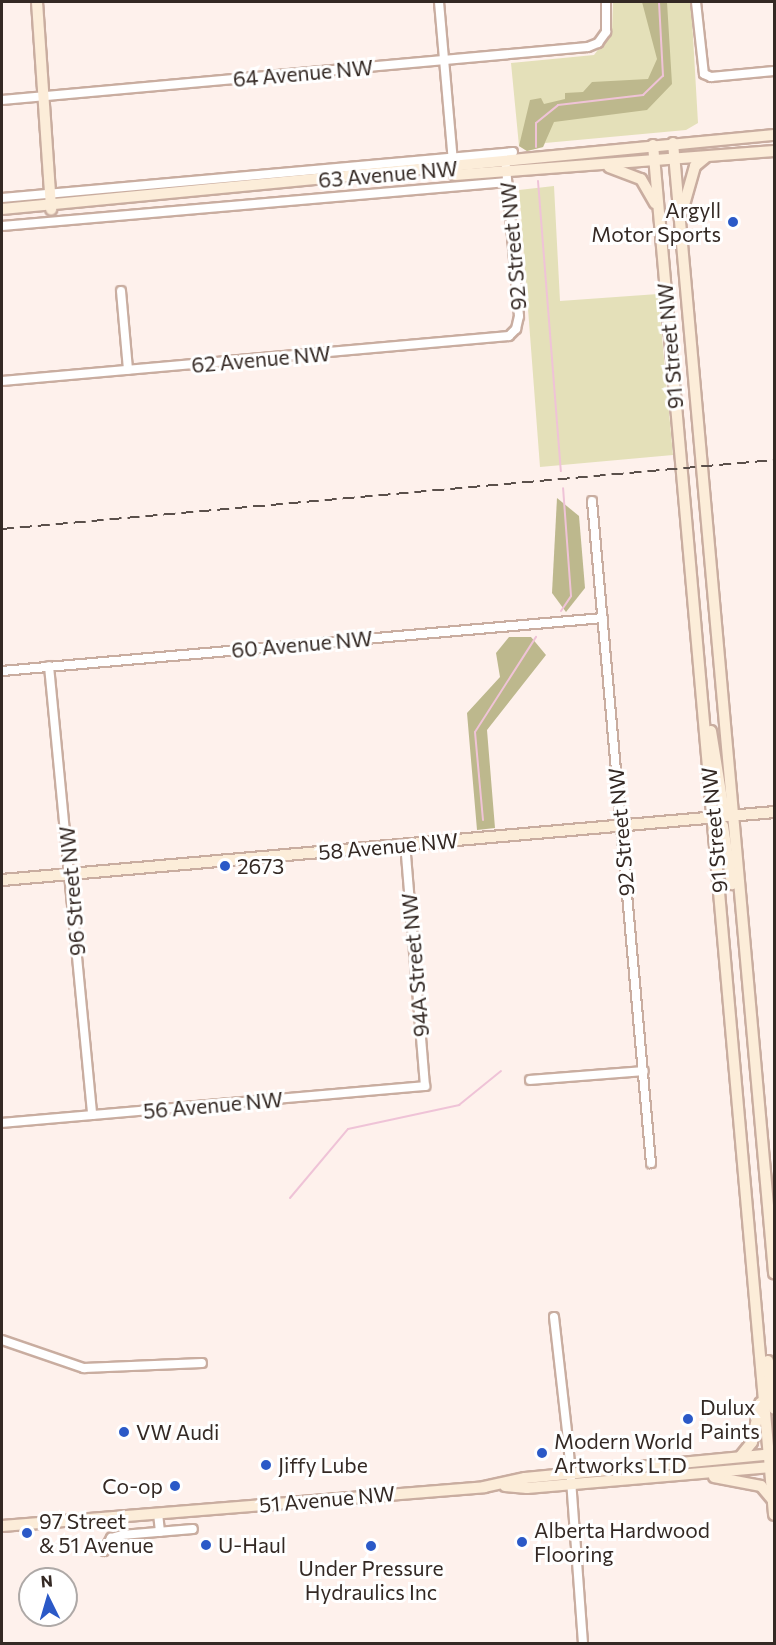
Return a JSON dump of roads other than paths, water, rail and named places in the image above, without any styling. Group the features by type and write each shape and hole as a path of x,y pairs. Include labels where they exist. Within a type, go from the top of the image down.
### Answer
{"main road":[{"path":"30,2 42,96 51,208"},
{"path":"37,2 44,86 42,96"},
{"name":"63 Avenue NW","path":"507,172 653,145 774,135"},
{"name":"91 Street NW","path":"673,143 774,1272"},
{"name":"91 Street NW","path":"653,145 762,1373 772,1461 774,1515"},
{"name":"63 Avenue NW","path":"2,216 51,208 453,167 507,172 774,151"},
{"path":"680,221 695,166 707,157"},
{"path":"603,163 641,179 658,211"},
{"name":"63 Avenue NW","path":"2,209 51,208"},
{"path":"702,696 723,805 733,816"},
{"name":"58 Avenue NW","path":"2,880 774,812"},
{"path":"713,817 723,826 735,910 742,928"},
{"path":"759,1336 767,1354 774,1409"},
{"path":"740,1457 749,1448 756,1429 762,1373"},
{"name":"51 Avenue NW","path":"2,1526 496,1486 527,1488 570,1479 740,1457 772,1461"},
{"name":"51 Avenue NW","path":"570,1479 684,1474 772,1461"},
{"path":"684,1474 752,1483 766,1490 773,1502"},
{"path":"2,1518 21,1524"}],"street":[{"path":"439,2 453,167"},
{"name":"64 Avenue NW","path":"2,100 585,48 602,39 607,27 606,2"},
{"path":"696,2 704,74 711,77 774,71"},
{"name":"63 Avenue NW","path":"2,226 51,208 453,167 513,152"},
{"name":"63 Avenue NW","path":"2,198 51,208 507,172"},
{"name":"92 Street NW","path":"507,172 519,316 516,328"},
{"path":"121,291 128,370"},
{"name":"62 Avenue NW","path":"2,381 502,338 516,328"},
{"name":"92 Street NW","path":"592,501 651,1162"},
{"name":"60 Avenue NW","path":"2,671 603,618"},
{"name":"96 Street NW","path":"49,666 92,1115"},
{"name":"94A Street NW","path":"405,844 425,1086"},
{"path":"530,1080 644,1071"},
{"name":"56 Avenue NW","path":"2,1123 425,1086"},
{"path":"554,1317 584,1644"},
{"path":"2,1340 84,1368 202,1363"},
{"path":"158,1513 160,1532"},
{"path":"104,1551 111,1538 193,1529"}],"waterway":[{"path":"536,147 536,123 558,105 643,95 663,76 659,2"},
{"path":"538,181 561,471"},
{"path":"561,611 571,596 563,488"},
{"path":"483,820 475,732 536,637"},
{"path":"290,1198 348,1129 459,1105 501,1071"}],"railway":[{"path":"2,529 774,460"}],"place":[{"name":"Argyll Motor Sports","path":"733,222"},
{"name":"2673","path":"225,866"},
{"name":"Dulux Paints","path":"688,1419"},
{"name":"VW Audi","path":"124,1432"},
{"name":"Modern World Artworks LTD","path":"542,1453"},
{"name":"Jiffy Lube","path":"266,1465"},
{"name":"Co-op","path":"175,1486"},
{"name":"97 Street & 51 Avenue","path":"27,1533"},
{"name":"Alberta Hardwood Flooring","path":"522,1542"},
{"name":"U-Haul","path":"206,1545"},
{"name":"Under Pressure Hydraulics Inc","path":"371,1546"}]}
